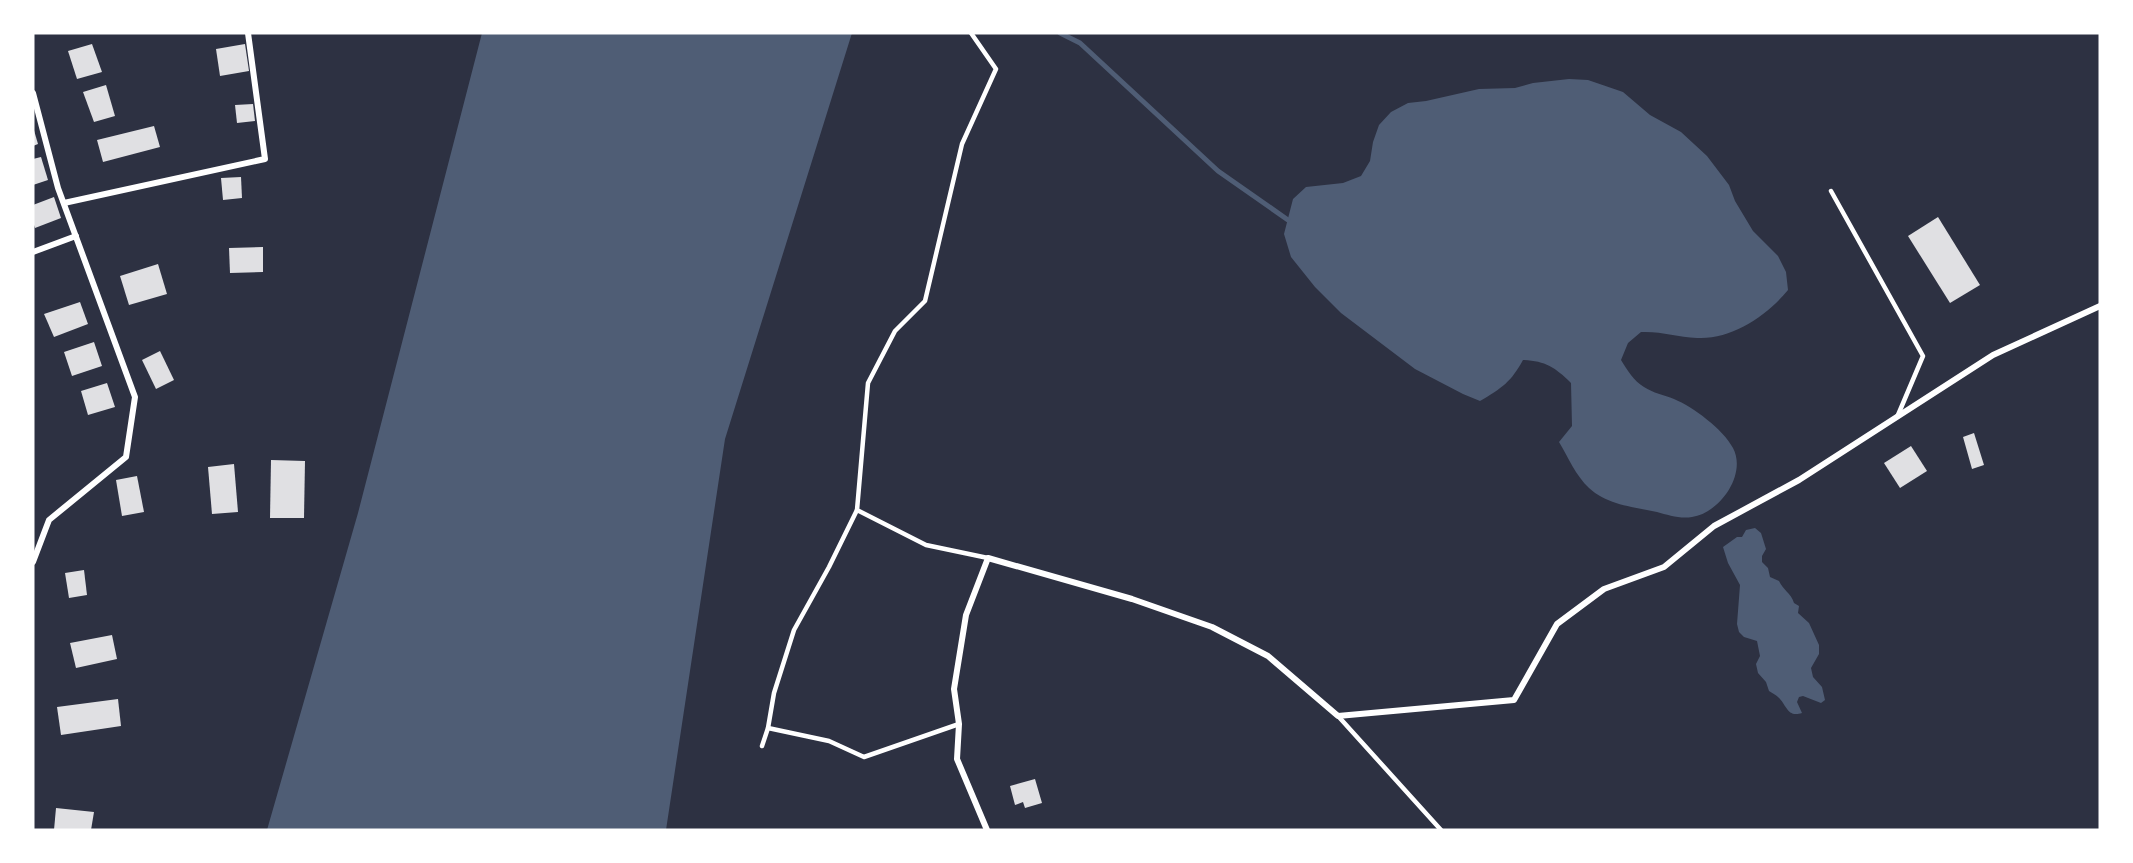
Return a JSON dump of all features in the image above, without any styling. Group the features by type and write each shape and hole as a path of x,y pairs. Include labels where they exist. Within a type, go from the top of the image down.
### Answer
{"street":[{"path":"64,203 265,159 248,33"},
{"path":"33,93 64,203 135,397 126,457 49,520 33,562"},
{"path":"33,252 76,236"},
{"path":"987,830 957,759 959,724 954,689 966,615 988,558 1132,599 1212,627 1268,656 1338,716 1514,700 1557,624 1604,589 1664,567 1714,526 1799,480 1993,355 2100,306"}],"lane":[{"path":"762,746 768,728 774,693 794,630 858,510 868,383 895,332 925,301 962,144 996,69 971,33"},
{"path":"1831,191 1923,356 1898,415"},
{"path":"858,510 926,545 988,558"},
{"path":"1338,716 1441,830"},
{"path":"768,728 828,741 864,757 959,724"}],"water":[{"path":"482,33 852,33 725,439 666,830 267,830 358,513"},
{"path":"1569,79 1588,80 1623,92 1650,115 1681,132 1707,156 1729,185 1735,201 1753,231 1778,256 1786,272 1788,290 1770,309 1735,331 1710,338 1641,332 1628,343 1621,360 1640,385 1674,399 1698,413 1722,433 1733,448 1736,469 1734,480 1728,491 1712,508 1692,517 1679,517 1612,502 1596,494 1584,483 1559,442 1572,426 1571,383 1555,369 1544,363 1523,360 1505,384 1480,401 1463,394 1415,369 1341,313 1315,287 1291,257 1284,234 1293,199 1306,187 1343,183 1361,176 1370,161 1379,125 1391,112 1408,103 1479,89 1515,88 1533,83"},
{"path":"1755,528 1761,533 1766,549 1762,562 1768,568 1770,577 1779,581 1794,603 1799,606 1798,613 1809,623 1819,645 1819,654 1811,668 1813,677 1822,687 1825,700 1821,703 1803,696 1799,697 1797,702 1802,713 1790,712 1778,697 1769,691 1766,682 1758,673 1756,664 1760,656 1757,641 1744,637 1739,632 1737,624 1740,585 1728,563 1723,547 1737,537 1742,537 1746,530"}],"building":[{"path":"92,44 102,72 77,79 68,51"},
{"path":"245,44 249,71 220,76 216,49"},
{"path":"106,85 115,116 94,122 83,92"},
{"path":"253,104 255,121 237,123 235,105"},
{"path":"154,126 160,147 103,162 97,140"},
{"path":"33,127 38,144 33,146"},
{"path":"41,157 48,180 33,185 33,159"},
{"path":"241,177 242,198 223,200 221,178"},
{"path":"54,197 61,218 35,228 33,205"},
{"path":"1938,217 1980,285 1950,303 1908,236"},
{"path":"263,247 263,272 230,273 229,248"},
{"path":"158,264 167,294 129,305 120,276"},
{"path":"80,302 88,324 54,337 44,314"},
{"path":"94,342 102,366 72,376 64,352"},
{"path":"160,351 174,380 156,389 142,360"},
{"path":"107,383 115,407 88,415 81,391"},
{"path":"1974,433 1984,465 1972,469 1963,437"},
{"path":"1911,446 1927,471 1900,488 1884,463"},
{"path":"271,460 305,461 304,518 270,518"},
{"path":"234,464 238,512 212,514 208,467"},
{"path":"137,476 144,512 122,516 116,480"},
{"path":"84,570 87,595 69,598 65,573"},
{"path":"112,635 117,659 76,668 70,643"},
{"path":"118,699 121,726 61,735 57,707"},
{"path":"1035,779 1042,803 1025,808 1023,802 1015,805 1010,786"},
{"path":"56,808 94,812 91,830 54,830"}],"waterway":[{"path":"1060,33 1080,43 1218,171 1288,220"}]}
